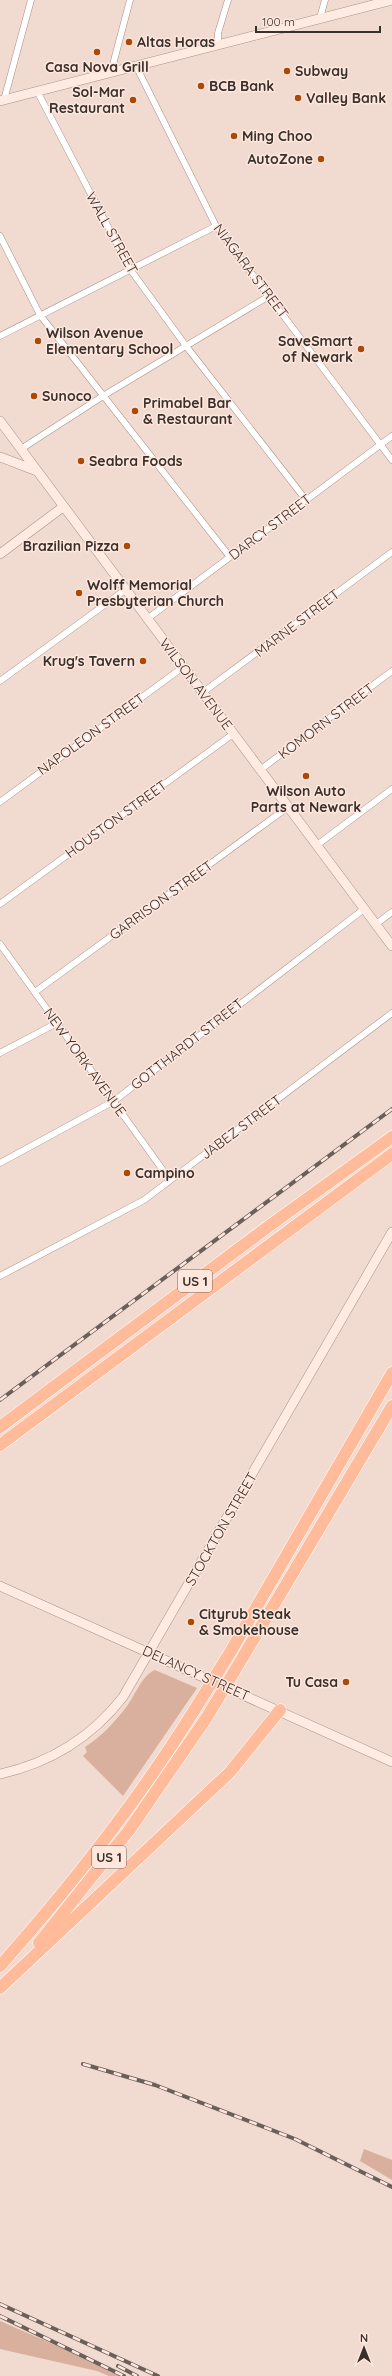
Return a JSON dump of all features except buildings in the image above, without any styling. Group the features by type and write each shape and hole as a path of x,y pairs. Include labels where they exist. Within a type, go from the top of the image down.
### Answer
{"highway":[{"name":"US 1","path":"0,1427 269,1226 392,1137"},
{"path":"0,1445 392,1154"},
{"path":"0,1966 102,1842 147,1781 195,1709 231,1650 392,1373"},
{"name":"US 1","path":"0,1988 117,1847 207,1717 392,1406"},
{"path":"0,1988 230,1772 280,1710"}],"main road":[{"path":"2,100 392,0"},
{"name":"WILSON AVENUE","path":"0,421 124,590 392,946"},
{"path":"0,457 37,471"},
{"path":"0,554 64,507"},
{"name":"STOCKTON STREET","path":"0,1774 41,1761 64,1750 87,1735 103,1720 122,1698 150,1653 392,1232"},
{"name":"DELANCY STREET","path":"0,1586 280,1710 392,1762"}],"street":[{"path":"2,100 31,0"},
{"path":"111,72 130,0"},
{"path":"218,45 219,32 228,0"},
{"path":"320,18 325,0"},
{"name":"NIAGARA STREET","path":"136,66 216,226 392,460"},
{"name":"WALL STREET","path":"37,91 130,269 186,346 306,500"},
{"path":"0,336 216,226"},
{"path":"0,236 40,315 230,557"},
{"path":"21,449 103,396 269,296"},
{"name":"DARCY STREET","path":"147,619 392,436"},
{"name":"MARNE STREET","path":"202,693 392,552"},
{"path":"0,681 124,590"},
{"name":"NAPOLEON STREET","path":"0,802 183,667"},
{"name":"KOMORN STREET","path":"260,770 392,671"},
{"name":"HOUSTON STREET","path":"0,904 233,734"},
{"path":"317,845 392,789"},
{"name":"GARRISON STREET","path":"35,992 288,807"},
{"name":"GOTTHARDT STREET","path":"0,1163 114,1101 364,908"},
{"path":"376,924 392,912"},
{"name":"NEW YORK AVENUE","path":"0,944 170,1180"},
{"name":"JABEZ STREET","path":"0,1276 144,1200 392,1014"},
{"path":"0,1053 57,1023"}],"shaded area":[{"path":"155,1670 197,1688 123,1796 83,1756 87,1752 85,1747 113,1723 127,1706 146,1676"},
{"path":"364,2149 392,2160 392,2180 360,2161"},
{"path":"0,2321 126,2376 109,2376 97,2371 0,2349"}],"railway":[{"path":"0,1400 392,1109"},
{"path":"83,2064 155,2085 295,2139 392,2187"},
{"path":"0,2304 158,2376"},
{"path":"0,2316 124,2376"},
{"path":"118,2366 137,2376"}],"place":[{"name":"Altas Horas","path":"129,42"},
{"name":"Casa Nova Grill","path":"97,52"},
{"name":"Subway","path":"287,71"},
{"name":"BCB Bank","path":"201,86"},
{"name":"Valley Bank","path":"298,98"},
{"name":"Sol-Mar Restaurant","path":"133,100"},
{"name":"Ming Choo","path":"234,136"},
{"name":"AutoZone","path":"321,159"},
{"name":"Wilson Avenue Elementary School","path":"38,341"},
{"name":"SaveSmart of Newark","path":"361,349"},
{"name":"Sunoco","path":"34,396"},
{"name":"Primabel Bar & Restaurant","path":"135,411"},
{"name":"Seabra Foods","path":"81,461"},
{"name":"Brazilian Pizza","path":"127,546"},
{"name":"Wolff Memorial Presbyterian Church","path":"79,593"},
{"name":"Krug's Tavern","path":"143,661"},
{"name":"Wilson Auto Parts at Newark","path":"306,776"},
{"name":"Campino","path":"127,1173"},
{"name":"Cityrub Steak & Smokehouse","path":"191,1622"},
{"name":"Tu Casa","path":"346,1682"}]}
